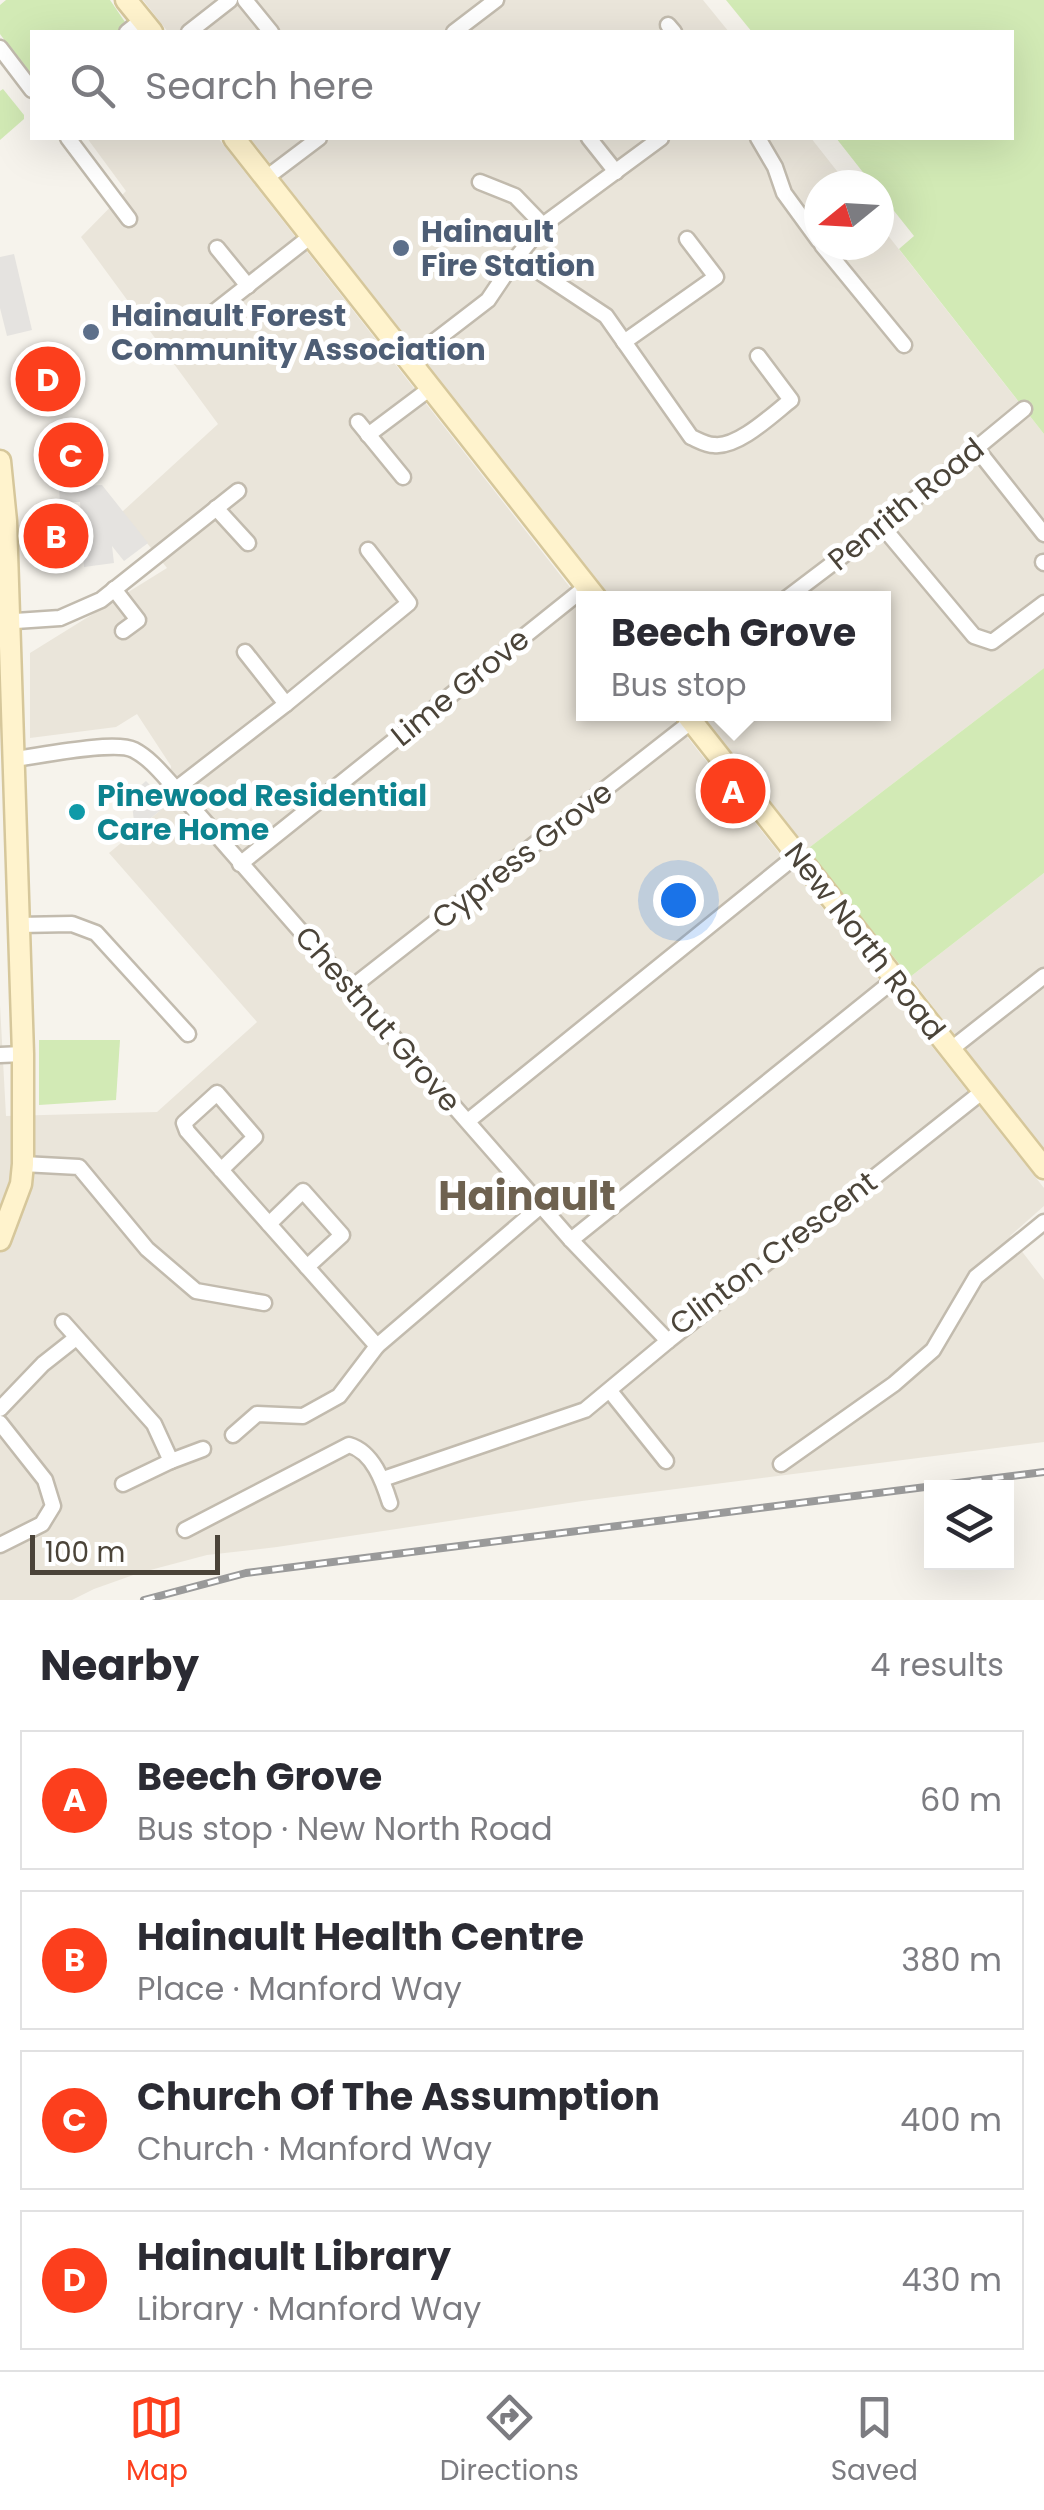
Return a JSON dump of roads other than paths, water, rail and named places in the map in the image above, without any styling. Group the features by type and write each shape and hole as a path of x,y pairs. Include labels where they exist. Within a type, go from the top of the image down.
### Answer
{"street":[{"path":"126,0 140,28"},
{"path":"192,30 230,0"},
{"path":"245,0 269,30"},
{"path":"457,30 496,0"},
{"path":"2,57 30,88"},
{"path":"69,140 128,219"},
{"path":"236,140 590,591"},
{"path":"266,178 316,140"},
{"path":"591,140 616,172"},
{"path":"410,360 488,300 543,225 658,140"},
{"path":"759,140 776,167 784,193 804,220"},
{"path":"480,182 515,196 543,225"},
{"path":"209,316 312,236"},
{"path":"624,342 716,276 687,238"},
{"path":"217,248 248,286"},
{"path":"517,257 606,316 691,436 704,443 726,445 792,400 758,356"},
{"path":"835,260 904,345"},
{"path":"368,434 432,387"},
{"name":"Penrith Road","path":"796,591 1024,409"},
{"path":"358,422 403,477"},
{"path":"976,448 1044,534"},
{"path":"0,461 6,521 4,622 14,759 23,1054 21,1184 0,1240"},
{"path":"4,622 60,618 102,600 238,491"},
{"path":"216,508 248,543"},
{"path":"882,526 974,636 992,642 1044,603"},
{"path":"14,759 131,748 152,762 176,789 410,603 368,550"},
{"path":"114,589 138,620 123,630"},
{"name":"Lime Grove","path":"240,864 576,604"},
{"path":"244,652 286,704"},
{"name":"Cypress Grove","path":"352,988 684,721"},
{"name":"New North Road","path":"692,721 1044,1168"},
{"name":"Chestnut Grove","path":"185,798 571,1240"},
{"path":"468,1121 797,855"},
{"path":"19,924 72,924 96,933 188,1034"},
{"path":"950,1050 1044,976"},
{"path":"571,1240 894,980"},
{"path":"0,1055 23,1054"},
{"name":"Clinton Crescent","path":"571,1240 668,1341 982,1091"},
{"path":"221,1170 255,1136 217,1093 184,1123 187,1130 221,1170 307,1268 377,1346"},
{"path":"23,1164 79,1166 146,1247 196,1290 264,1303"},
{"path":"269,1224 303,1190 342,1235 307,1268"},
{"path":"234,1434 258,1414 303,1416 339,1396 377,1346 542,1205"},
{"path":"781,1464 894,1384 933,1350 976,1277 1044,1222"},
{"path":"62,1322 154,1424 171,1461"},
{"path":"0,1409 43,1364 76,1338"},
{"path":"382,1480 585,1410 668,1341"},
{"path":"610,1392 666,1460"},
{"path":"0,1423 46,1480 53,1506 42,1524 0,1545"},
{"path":"185,1530 349,1446 361,1449 382,1480 390,1503"},
{"path":"123,1484 203,1449"}],"railway":[{"path":"144,1600 246,1573 1044,1472"}],"place":[{"name":"Hainault Fire Station","path":"401,248"},
{"name":"Hainault Forest Community Association","path":"91,332"},
{"name":"Hainault Library","path":"48,379"},
{"name":"Church Of The Assumption","path":"71,455"},
{"name":"Hainault Health Centre","path":"56,536"},
{"name":"Beech Grove","path":"733,791"},
{"name":"Pinewood Residential Care Home","path":"77,812"}],"district":[{"name":"Hainault","path":"527,1196"}]}
